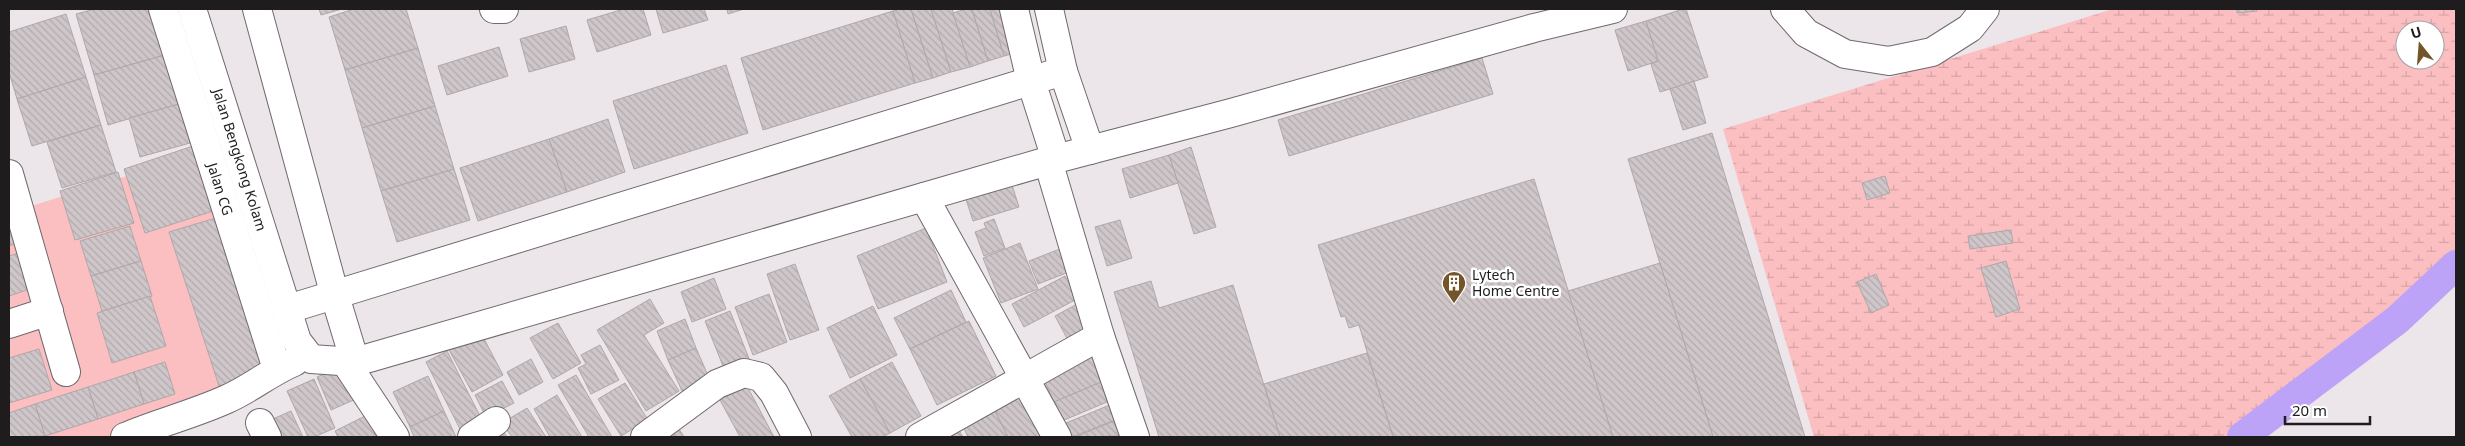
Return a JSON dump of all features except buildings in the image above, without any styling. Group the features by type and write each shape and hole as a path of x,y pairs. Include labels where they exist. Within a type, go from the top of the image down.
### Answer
{"street":[{"name":"Jalan CG","path":"163,9 277,369"},
{"name":"Jalan Bengkong Kolam","path":"192,9 222,110 297,341 311,359"},
{"path":"257,9 335,296 350,362 395,437"},
{"path":"494,9 504,9"},
{"path":"1014,9 1030,81 1100,336 1135,437"},
{"path":"1049,9 1063,71 1090,150"},
{"path":"125,437 227,399 269,376 277,369 296,360 311,359 350,362 1052,160 1231,113 1534,28 1613,9"},
{"path":"1785,9 1806,33 1845,54 1889,60 1932,52 1970,28 1985,9"},
{"path":"288,310 1063,71"},
{"path":"9,174 66,372"},
{"path":"924,196 1057,437"},
{"path":"9,324 49,311"},
{"path":"920,437 1100,336"},
{"path":"646,437 717,384 744,373 761,377 774,393 797,437"},
{"path":"472,437 496,421"}],"green space":[{"path":"2113,9 2456,9 2456,265 2397,320 2242,437 1814,437 1723,129"},
{"path":"213,149 284,377 130,437 9,437 9,213"}],"waterway":[{"path":"2242,437 2397,320 2456,265"}],"place":[{"name":"Lytech Home Centre","path":"1454,304"}]}
